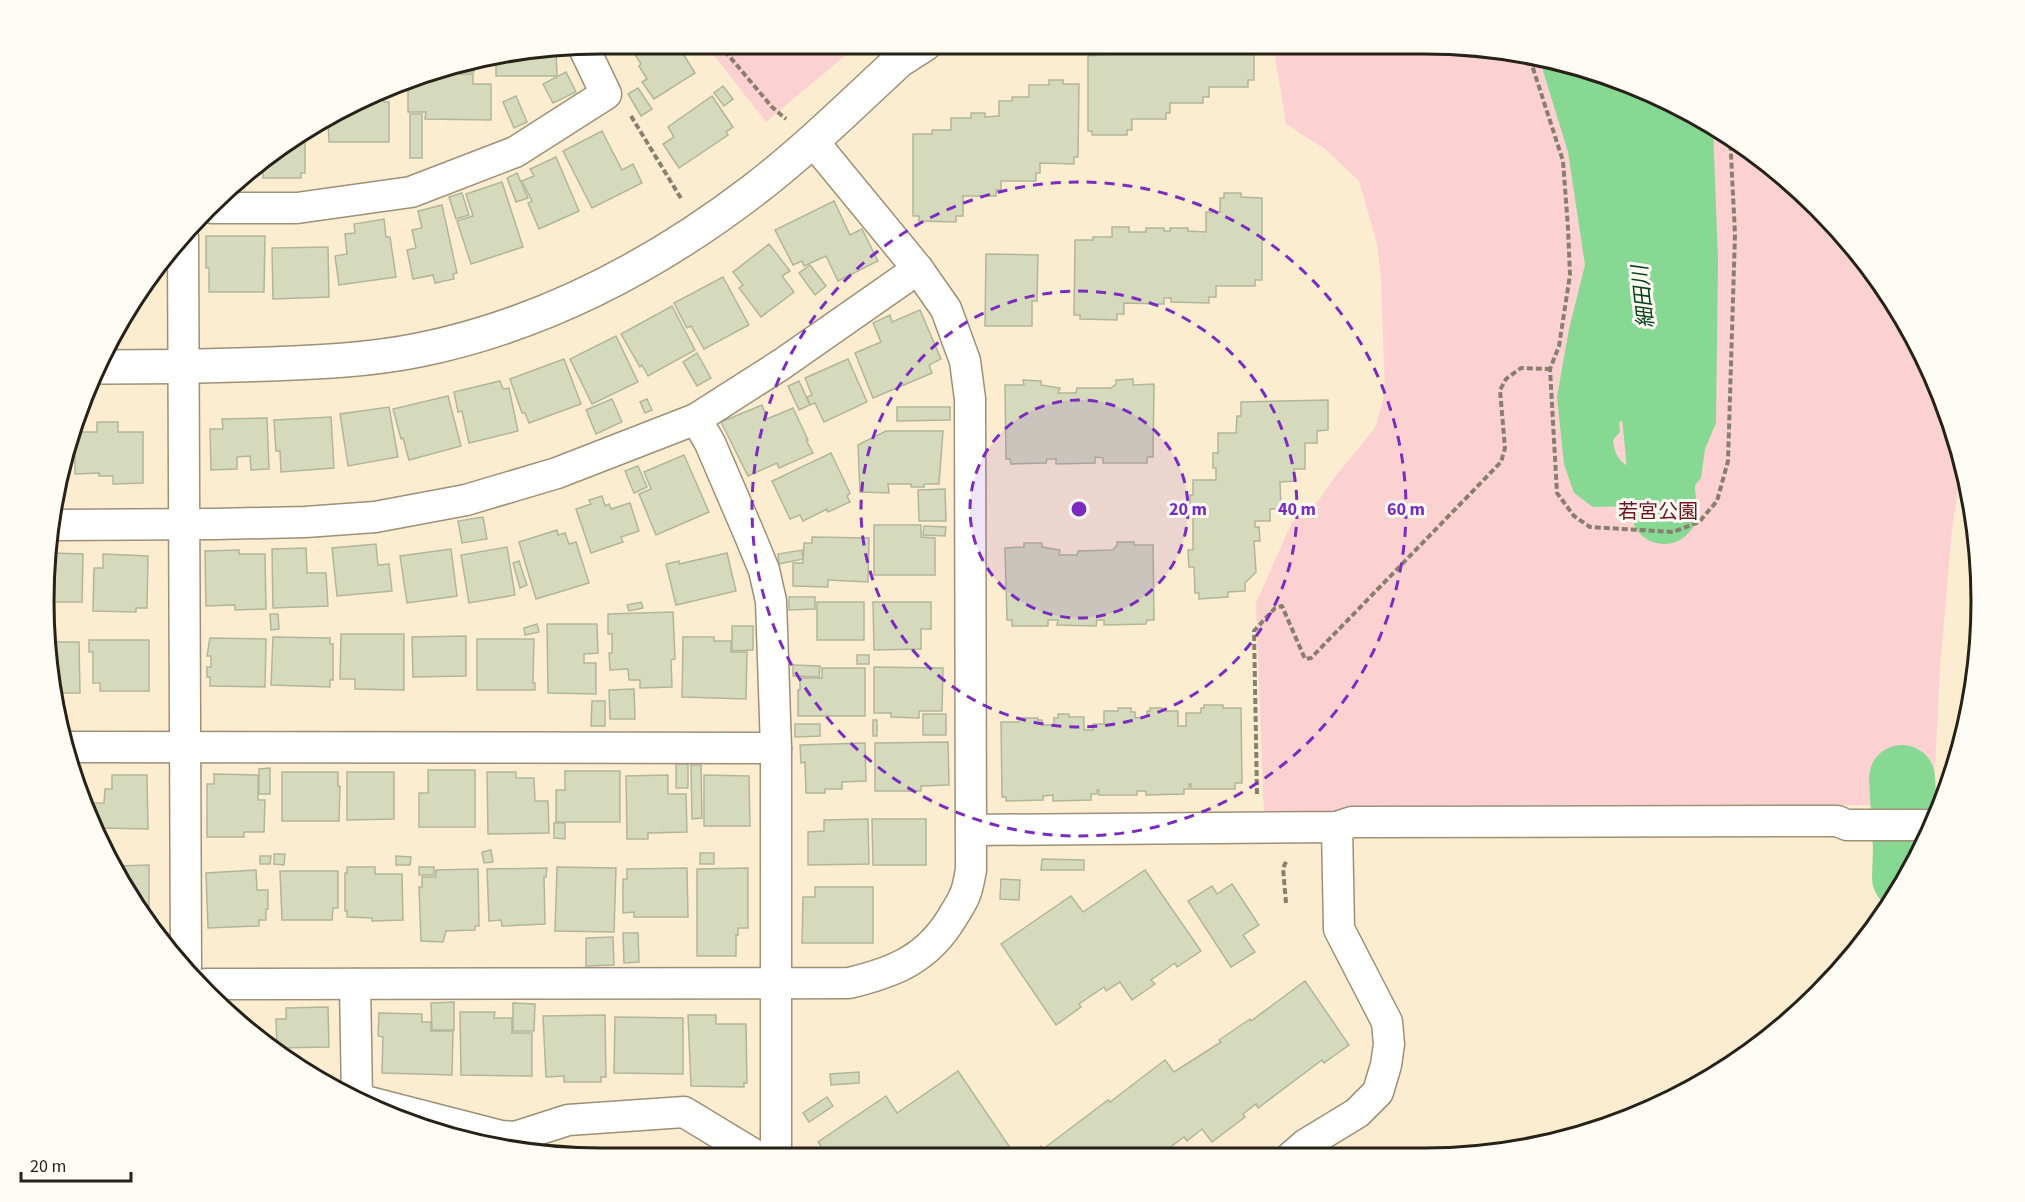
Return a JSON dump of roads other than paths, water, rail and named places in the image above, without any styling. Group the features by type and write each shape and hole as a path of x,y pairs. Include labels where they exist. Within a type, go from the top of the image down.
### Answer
{"street":[{"path":"220,208 297,208 411,192 514,152 606,94 587,54"},
{"path":"107,367 330,362 371,358 419,350 514,324 562,305 662,253 755,189 909,54"},
{"path":"210,984 849,983 877,976 903,965 921,954 941,936 964,897 971,870 970,399 965,361 946,309 918,269 812,140"},
{"path":"183,249 186,957"},
{"path":"60,525 306,522 375,517 466,500 556,473 696,419 782,364 918,269"},
{"path":"696,419 710,443 750,536 764,570 771,601 776,748 776,1148"},
{"path":"74,747 776,748"},
{"path":"972,830 1337,827 1352,822 1837,821 1847,825 1923,825"},
{"path":"1301,1148 1357,1113 1378,1092 1389,1044 1387,1022 1339,929 1337,827"},
{"path":"355,984 357,1091"},
{"path":"405,1111 501,1136 515,1137 568,1120 684,1112 743,1148"}],"water":[{"path":"1543,68 1600,83 1666,110 1713,137 1718,260 1716,423 1705,449 1701,478 1680,504 1659,504 1648,464 1656,449 1655,439 1647,430 1634,425 1631,418 1619,422 1620,432 1613,440 1618,458 1633,468 1640,506 1593,507 1574,493 1564,464 1557,397 1569,329 1585,265 1568,152"}],"waterway":[{"name":"細田川","path":"1655,415 1664,511"},
{"name":"細田川","path":"1902,778 1906,860"}],"park label":[{"name":"若宮公園","path":"1658,512"}]}
